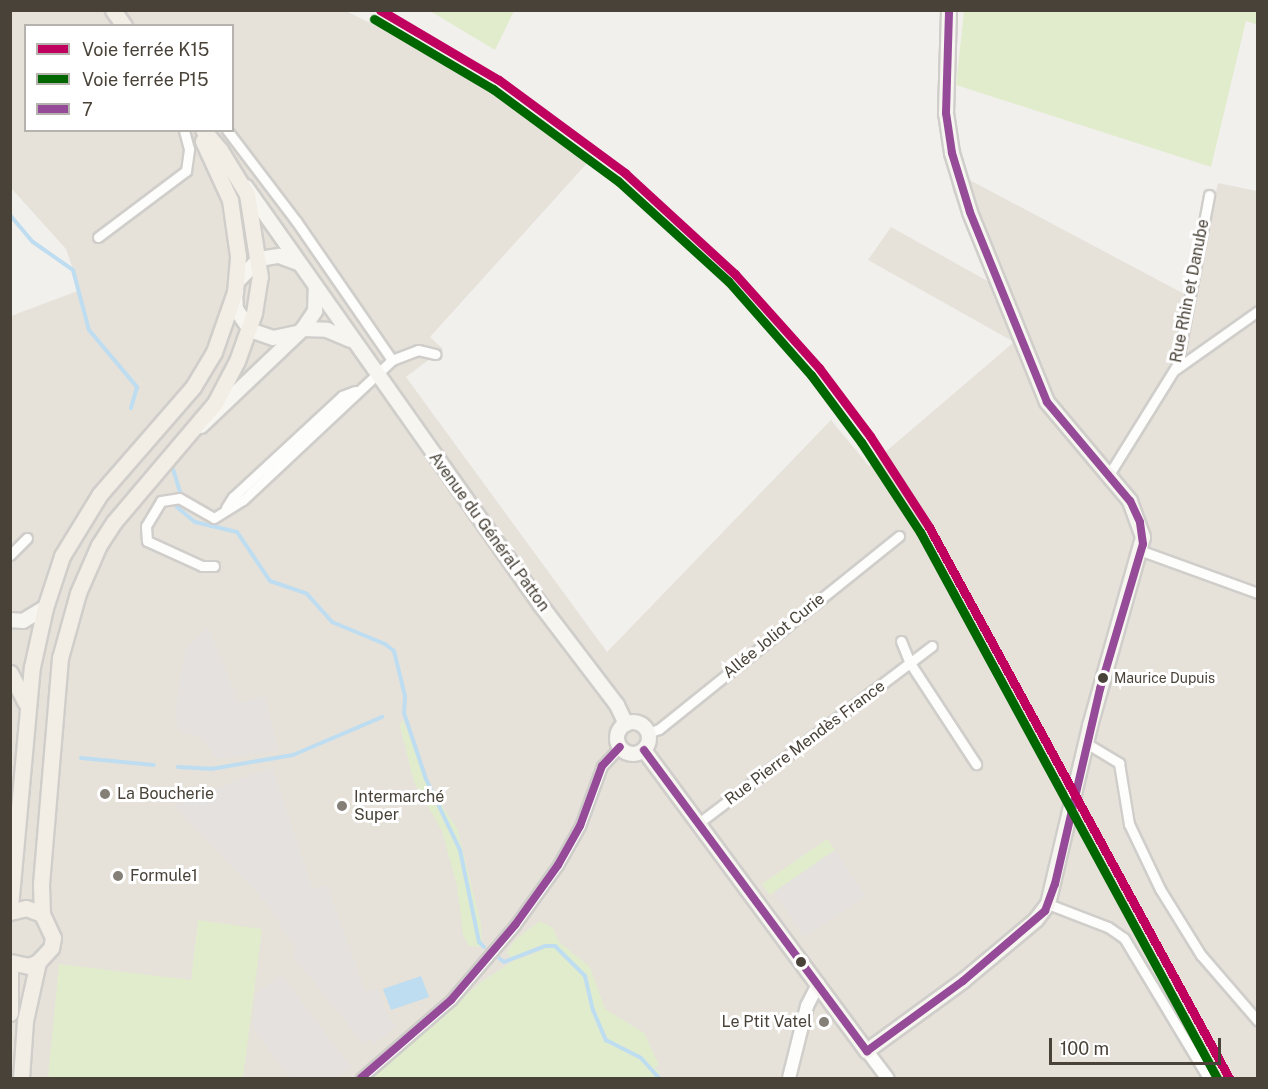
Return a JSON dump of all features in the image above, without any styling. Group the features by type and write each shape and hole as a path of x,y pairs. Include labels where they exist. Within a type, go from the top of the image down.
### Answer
{"main road":[{"path":"113,10 123,24"},
{"path":"644,750 700,822 867,1051 963,981 1036,920 1048,904 1086,743 1142,551 1142,530 1134,508 1047,402 970,212 952,153 946,113 949,10"},
{"path":"198,132 224,179 230,200 237,243 236,309 250,330 273,338 300,331 327,330 351,340"},
{"path":"10,962 29,966 38,962 51,948 53,938 42,914 47,801 60,658 68,626 99,543 129,503 184,442 215,403 250,330 258,293 259,259 244,185 204,132"},
{"name":"Avenue du Général Patton","path":"244,185 314,282 351,340 540,604 617,705 626,724"},
{"path":"10,907 16,875 26,702 45,608 70,539 100,494 194,387 214,352 236,287 259,259 279,256 300,263"},
{"path":"184,442 235,398 300,331 315,311 314,282"},
{"path":"10,620 23,621 45,608"},
{"path":"10,673 26,702"},
{"path":"636,723 648,733 644,750 628,753 620,747 618,732 626,724 636,723"},
{"path":"10,912 26,908 42,914"},
{"path":"21,1078 25,1021 38,962"},
{"path":"10,973 10,1013"}],"street":[{"path":"98,237 186,171 189,149 185,132"},
{"path":"229,132 296,221 392,360"},
{"name":"Rue Rhin et Danube","path":"1108,476 1174,371 1209,195"},
{"path":"1174,371 1257,311"},
{"path":"214,566 202,566 147,541 146,526 161,501 170,497 179,498 208,517 214,518 225,510 233,497 342,396 357,390 392,360 418,350 436,354"},
{"name":"Allée Joliot Curie","path":"648,733 659,729 899,536"},
{"path":"10,555 27,538"},
{"path":"1142,551 1257,593"},
{"path":"901,641 910,663 976,764"},
{"name":"Rue Pierre Mendès France","path":"700,822 933,646"},
{"path":"1086,743 1119,763 1129,824 1160,888 1201,955 1257,1021"},
{"path":"361,1078 443,1008 515,925 558,865 580,826 602,766 620,747"},
{"path":"1048,904 1108,927 1124,938 1208,1078"},
{"path":"789,1078 807,1006 818,984"},
{"path":"867,1051 887,1078"}],"shaded area":[{"path":"11,10 346,11 467,71 589,161 430,337 443,349 406,377 607,652 831,420 869,466 1014,342 868,260 891,227 991,283 953,192 949,169 1192,298 1218,183 1257,191 1257,1078 11,1078 11,316 80,290 66,249 11,188"},
{"path":"208,627 239,703 264,696 279,751 216,759 203,739 178,730 175,712 185,650"},
{"path":"272,767 312,888 327,886 365,992 378,989 389,1017 397,1026 375,1044 369,1037 363,1043 293,956 297,950 265,901 174,806"},
{"path":"835,850 865,896 804,937 774,892"},
{"path":"281,975 351,1067 336,1078 290,1078 253,1028 256,994"}],"green space":[{"path":"1257,10 1258,25 1246,21 1211,167 956,85 964,11"},
{"path":"430,11 514,11 495,50"},
{"path":"403,720 429,786 457,828 481,924 482,947 469,946 463,935 457,886 442,831 414,782 400,726"},
{"path":"827,839 835,850 770,895 762,884"},
{"path":"198,920 262,929 243,1078 48,1078 59,964 191,980"},
{"path":"540,921 553,928 559,942 590,967 605,1009 644,1033 659,1065 654,1068 660,1072 655,1078 370,1078 480,983 513,961 541,951 538,946 511,959 507,952 516,939"}],"water":[{"path":"421,976 429,997 391,1010 383,989"}],"waterway":[{"path":"10,215 33,242 73,270 89,330 137,387 131,408"},
{"path":"173,469 180,492"},
{"path":"177,507 195,522 237,532 270,581 307,594 332,622 385,644 394,651 405,696 404,713 426,779 460,850 479,942 484,947"},
{"path":"178,767 211,769 293,755 382,717"},
{"path":"81,758 154,765"},
{"path":"499,958 504,962 545,946 555,946 585,976 593,1010 606,1040 641,1058 659,1078"}],"rail line":[{"name":"K15","path":"380,10 499,80 625,173 735,274 819,368 870,436 929,527 1229,1078"},
{"name":"P15","path":"374,19 493,89 618,181 728,281 811,375 861,442 920,532 1217,1078"}],"transit line":[{"name":"7","path":"867,1051 963,981 1045,911 1055,884 1100,689 1143,544 1140,522 1130,501 1047,402 970,212 952,153 946,113 949,10"},
{"name":"7","path":"361,1078 451,1000 515,925 558,865 580,826 602,766 620,747"},
{"name":"7","path":"644,750 867,1051"}],"place":[{"name":"Maurice Dupuis","path":"1103,678"},
{"name":"La Boucherie","path":"105,794"},
{"name":"Intermarché Super","path":"342,806"},
{"name":"Formule1","path":"118,876"},
{"name":"Le Ptit Vatel","path":"824,1022"}]}
